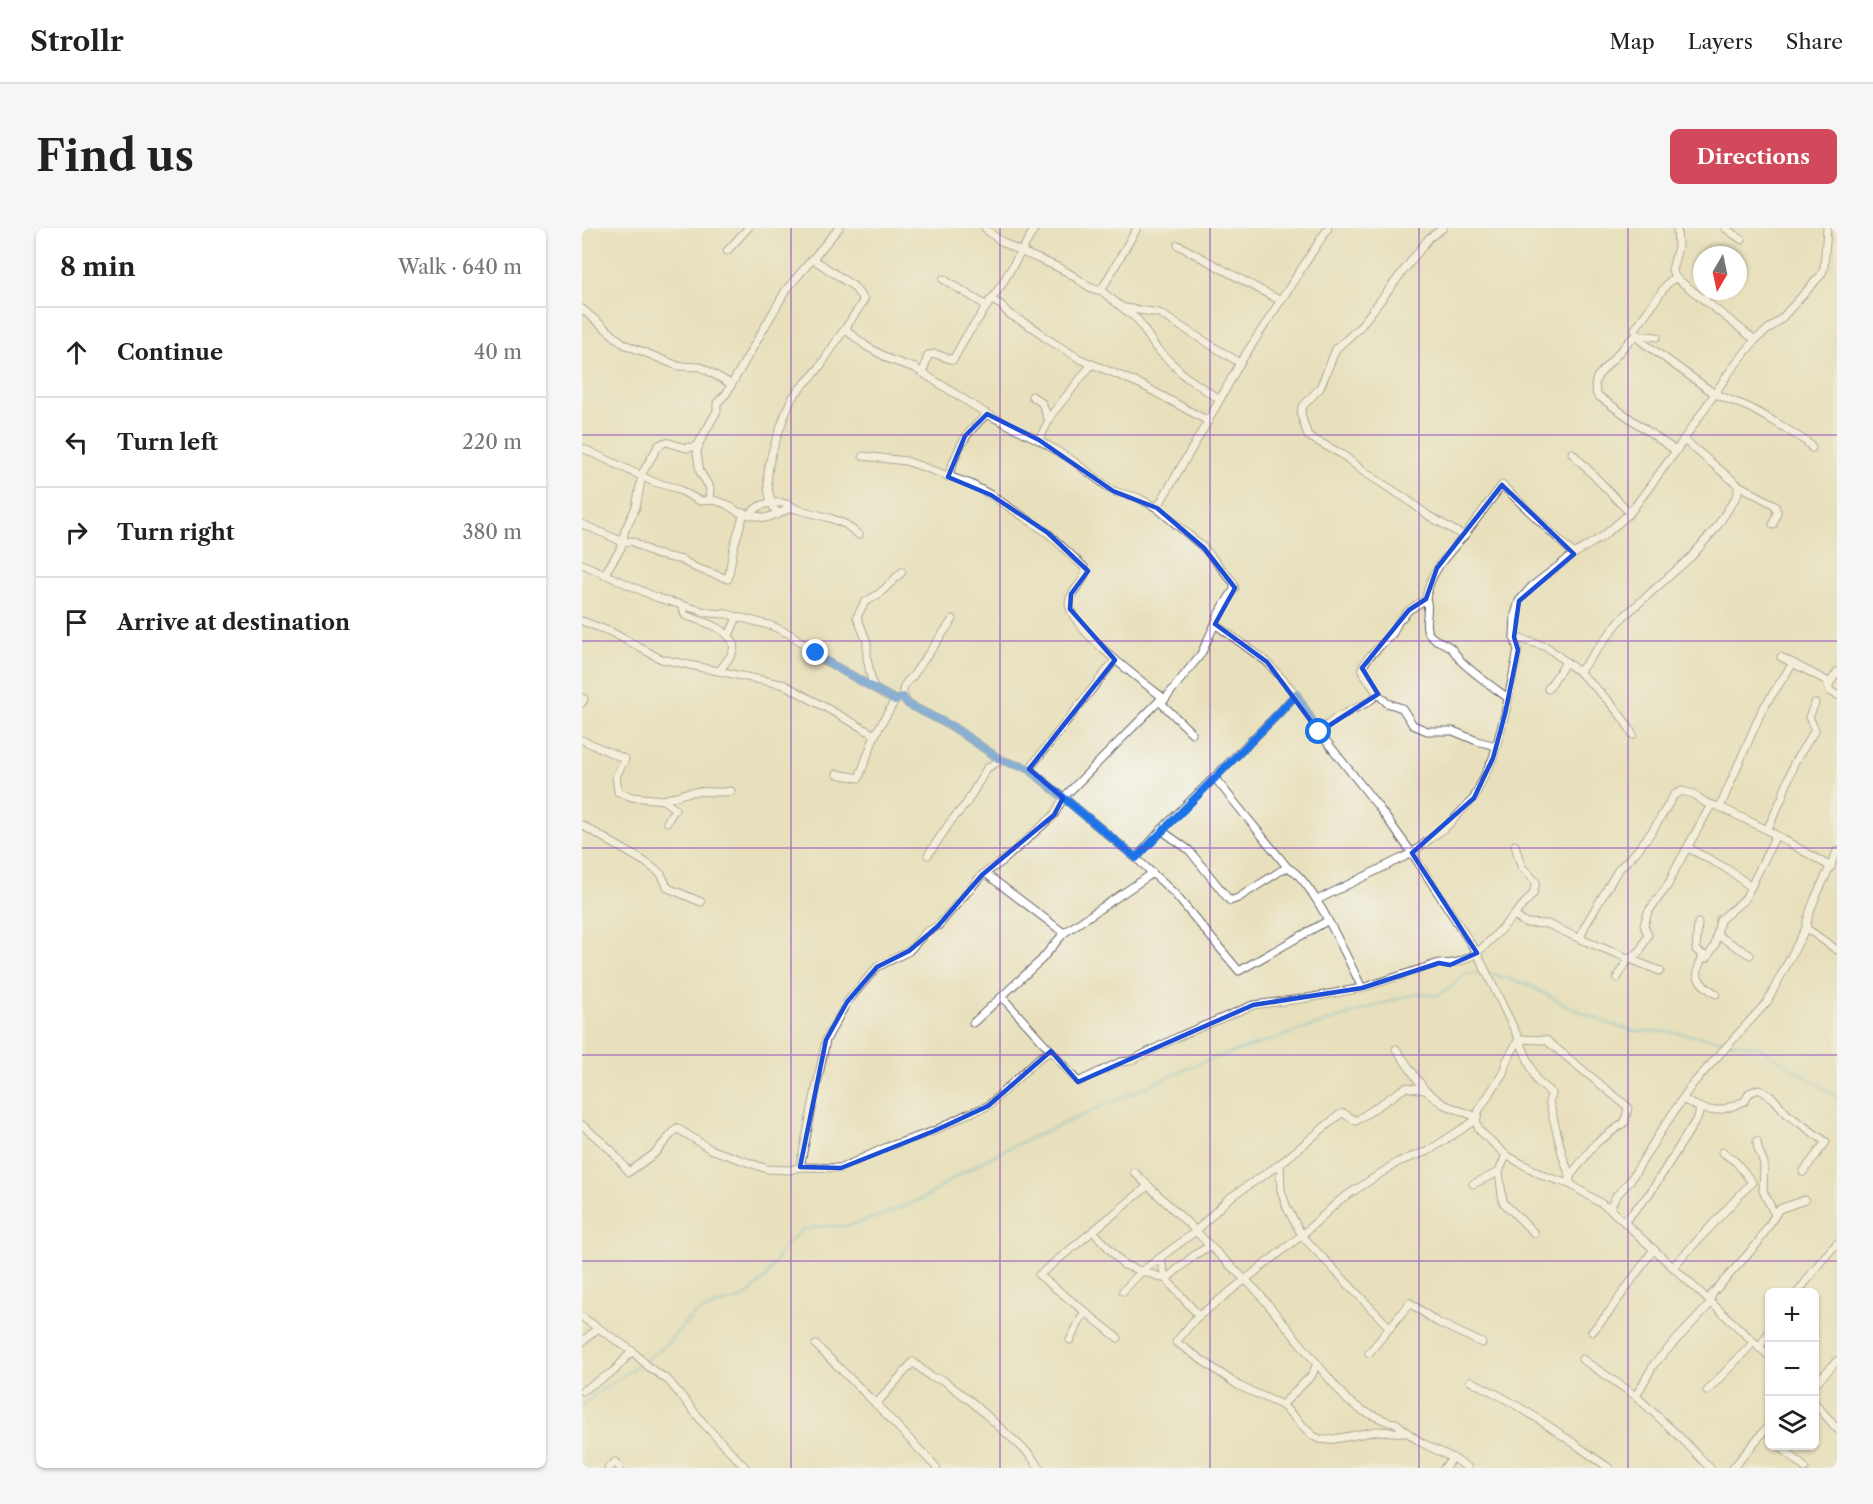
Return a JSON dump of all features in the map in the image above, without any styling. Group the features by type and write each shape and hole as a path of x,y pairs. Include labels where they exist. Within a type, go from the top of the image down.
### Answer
{"street":[{"path":"727,251 748,228"},
{"path":"709,500 710,488 703,479 697,460 699,446 717,411 717,403 726,394 781,297 839,228"},
{"path":"985,228 993,236 1020,252 1069,273 1093,290 1103,291 1138,320 1156,348 1186,377 1219,399"},
{"path":"922,373 928,355 936,354 953,360 1035,228"},
{"path":"1103,291 1102,287 1137,228"},
{"path":"1157,508 1240,363 1328,228"},
{"path":"1443,228 1429,238 1359,328 1336,349 1320,388 1302,407 1301,415 1308,436 1342,455 1429,516 1464,536"},
{"path":"1677,228 1678,247 1672,270 1675,277 1693,291"},
{"path":"1725,228 1742,240"},
{"path":"1317,900 1412,853 1447,826 1474,798 1493,758 1508,698 1518,650 1514,637 1515,615 1519,601 1532,586 1574,554 1602,537 1630,513 1755,340 1780,319 1821,275 1824,268 1827,228"},
{"path":"1178,244 1279,300"},
{"path":"778,515 770,504 768,463 791,400 805,381 817,370 864,300 853,286 813,259"},
{"path":"1675,277 1667,284 1635,329 1641,341 1715,394 1748,407 1777,423 1807,442 1812,448"},
{"path":"943,279 988,303 1000,304 1009,314 1080,359 1140,384 1208,422"},
{"path":"1704,300 1755,340"},
{"path":"1123,308 1159,313 1240,363"},
{"path":"582,309 624,344 678,366 701,367 731,384"},
{"path":"800,1167 826,1040 847,1002 877,967 909,951 926,932 938,926 985,873 1003,861 1054,814 1063,798 1162,700 1201,654 1219,613 1235,588 1233,582 1204,548 1157,508 1137,497 1113,491 1072,460 1039,440 987,414 915,368 891,360 866,346 844,329"},
{"path":"1658,336 1638,335 1630,340 1597,377 1595,385 1597,394 1676,451"},
{"path":"1039,440 1052,414 1092,364"},
{"path":"1032,396 1042,403 1049,421"},
{"path":"948,477 956,453 966,436 987,414"},
{"path":"1683,439 1738,485 1775,505 1778,512 1773,525"},
{"path":"604,575 623,542 625,530 636,507 641,476 659,445 666,442 686,448 699,446"},
{"path":"582,448 654,482 676,488 700,501 709,500 726,504 747,514 766,518 778,515 785,510 796,509 846,524 859,535"},
{"path":"1572,453 1630,513"},
{"path":"863,456 906,461 971,484 1048,533 1084,567 1085,576 1071,594 1070,609 1089,635 1162,700 1192,733"},
{"path":"1579,672 1622,618 1691,557 1716,528 1738,494 1738,485"},
{"path":"1508,698 1477,676 1446,645 1435,640 1428,632 1425,620 1428,605 1427,586 1437,568 1502,486 1574,554"},
{"path":"582,524 623,542 632,541 655,554 682,560 696,568 728,579 735,546 747,514 770,504 790,504 796,509"},
{"path":"582,564 658,598 709,613 759,621 792,635 822,659 895,700"},
{"path":"873,687 867,658 867,642 858,617 864,603 880,593 902,572"},
{"path":"1426,599 1409,610 1398,622 1393,633 1368,658 1362,668 1365,676 1387,703 1402,708 1413,725 1427,731 1453,731 1496,746"},
{"path":"682,606 685,615 726,632 729,636 733,651 719,671"},
{"path":"707,624 709,613"},
{"path":"729,636 737,617"},
{"path":"953,619 902,689 903,697 908,704 953,727 1001,760 1029,769 1136,858 1174,893 1239,971 1327,921"},
{"path":"582,621 611,632 661,659 785,686 875,735"},
{"path":"1215,624 1267,662 1296,694 1319,732 1412,853 1477,953 1538,1081 1552,1094 1549,1101 1570,1176 1570,1184"},
{"path":"1514,637 1547,647 1579,672 1604,695 1626,721 1633,735"},
{"path":"1781,657 1827,681 1830,691 1837,695"},
{"path":"1029,769 1115,660"},
{"path":"1548,689 1566,662"},
{"path":"1720,807 1762,710 1793,663"},
{"path":"1828,686 1837,672"},
{"path":"1319,732 1336,718 1368,702 1377,693"},
{"path":"1136,858 1296,694"},
{"path":"837,774 859,778 875,735 895,700 903,697"},
{"path":"582,698 584,699 582,703"},
{"path":"1767,830 1782,798 1794,763 1815,730 1809,717 1815,704"},
{"path":"582,740 625,759 616,776 618,792 632,797 663,800 680,797 688,792 709,790 722,793 731,790"},
{"path":"928,855 951,821 966,804 987,768 1001,760"},
{"path":"1214,777 1288,868 1295,870 1317,900 1362,988"},
{"path":"1580,939 1585,926 1618,870 1653,830 1674,795 1682,791 1693,794 1706,803 1720,807 1767,830 1831,867"},
{"path":"663,800 675,809 667,822"},
{"path":"1617,978 1631,958 1640,951 1648,935 1644,925 1648,912 1668,885 1711,805"},
{"path":"582,825 645,862 661,874 668,888 701,902"},
{"path":"1161,830 1189,850 1230,901 1288,868"},
{"path":"1698,923 1696,950 1707,958 1715,945 1720,920 1745,899 1776,835"},
{"path":"1002,997 1078,1082 1253,1005 1362,988 1439,963 1450,965 1477,953 1533,894 1536,882 1521,866 1515,845"},
{"path":"1688,847 1742,879 1750,887"},
{"path":"1610,1209 1616,1196 1630,1180 1683,1099 1723,1050 1767,1002 1806,928 1816,894 1837,851"},
{"path":"985,873 1064,933"},
{"path":"973,1023 1041,960 1064,933 1153,873"},
{"path":"1514,915 1525,923 1548,924 1660,971"},
{"path":"1806,928 1837,950"},
{"path":"1717,935 1750,955"},
{"path":"1704,955 1698,965 1697,977 1703,986 1716,994"},
{"path":"1519,1039 1506,1062 1503,1073 1479,1110 1476,1119 1479,1130 1506,1155 1544,1176 1570,1184 1610,1209 1765,1353"},
{"path":"1519,1039 1545,1040 1628,1107 1625,1122 1596,1143 1570,1176"},
{"path":"1396,1049 1425,1090 1443,1104 1476,1119"},
{"path":"582,1125 611,1150 629,1172 654,1154 677,1128 710,1149 730,1158 767,1169 841,1167 887,1147 934,1131 988,1106 1039,1058 1051,1051"},
{"path":"1123,1291 1142,1271 1160,1260 1196,1231 1228,1199 1280,1164 1339,1115 1343,1113 1356,1121 1406,1087 1425,1090"},
{"path":"1683,1099 1700,1109 1722,1110 1745,1101 1749,1092 1759,1089 1773,1098 1787,1114 1826,1142 1803,1172"},
{"path":"1624,1222 1650,1193 1698,1117 1700,1109"},
{"path":"1408,1433 1377,1431 1329,1440 1320,1439 1313,1436 1282,1405 1239,1386 1176,1342 1199,1317 1302,1235 1340,1200 1376,1175 1398,1162 1428,1151 1476,1119"},
{"path":"1757,1141 1764,1163 1763,1191 1775,1215"},
{"path":"1673,1267 1752,1182 1736,1162 1722,1152"},
{"path":"1506,1155 1499,1172 1503,1202 1534,1233"},
{"path":"1280,1164 1281,1190 1287,1208 1302,1235 1389,1328"},
{"path":"1134,1172 1257,1291 1347,1400 1363,1411 1396,1423 1422,1443 1468,1468"},
{"path":"1473,1184 1499,1172"},
{"path":"1118,1338 1039,1275 1148,1186"},
{"path":"1636,1396 1654,1364 1710,1304 1712,1294 1757,1244 1779,1209 1805,1200"},
{"path":"1093,1231 1124,1265 1166,1279"},
{"path":"1802,1288 1820,1262 1837,1244"},
{"path":"1166,1279 1196,1254 1210,1246"},
{"path":"1592,1332 1654,1250"},
{"path":"1160,1260 1166,1279 1199,1317"},
{"path":"1369,1353 1410,1304 1437,1322 1482,1343"},
{"path":"1070,1340 1085,1311"},
{"path":"582,1317 632,1351 669,1381 705,1425 746,1468"},
{"path":"582,1342 598,1328"},
{"path":"1707,1392 1765,1335"},
{"path":"816,1345 937,1468"},
{"path":"582,1391 614,1371 632,1351"},
{"path":"1582,1359 1636,1396 1710,1468"},
{"path":"1819,1381 1837,1361"},
{"path":"876,1404 913,1362 931,1377 943,1380 972,1402 1028,1453 1040,1468"},
{"path":"1282,1405 1312,1375 1317,1363"},
{"path":"1312,1375 1325,1373"},
{"path":"1470,1381 1495,1392 1609,1468"},
{"path":"1819,1407 1837,1429"},
{"path":"1733,1468 1765,1433"},
{"path":"1785,1450 1805,1468"},
{"path":"1444,1468 1453,1458"},
{"path":"609,1468 615,1462 620,1468"}],"highlighted area":[{"path":"987,414 1039,440 1113,491 1157,508 1204,548 1235,588 1215,624 1267,662 1319,732 1378,694 1362,668 1409,610 1426,599 1437,568 1502,485 1574,554 1519,601 1514,637 1518,650 1505,714 1493,758 1474,798 1412,853 1477,953 1450,965 1439,963 1362,988 1253,1005 1078,1082 1051,1051 988,1106 934,1131 841,1168 800,1167 826,1040 847,1002 877,967 909,951 938,926 982,875 1054,815 1063,798 1029,769 1115,660 1070,609 1071,594 1088,571 1048,533 991,495 948,477 965,436"}],"waterway":[{"path":"645,1360 664,1346 694,1314 719,1304 744,1298 765,1278 787,1243 802,1230 823,1226 848,1226 928,1196 955,1177 1006,1149 1200,1063 1397,999 1421,993 1435,996 1449,989 1464,974 1484,972"},
{"path":"1489,973 1529,985 1567,1006 1610,1024 1634,1031 1671,1032 1759,1047 1837,1097"},
{"path":"582,1406 641,1363"}],"route":[{"path":"816,653 822,659 895,700 903,697 908,704 953,727 1001,760 1029,769 1136,858 1296,694 1319,732"}]}
